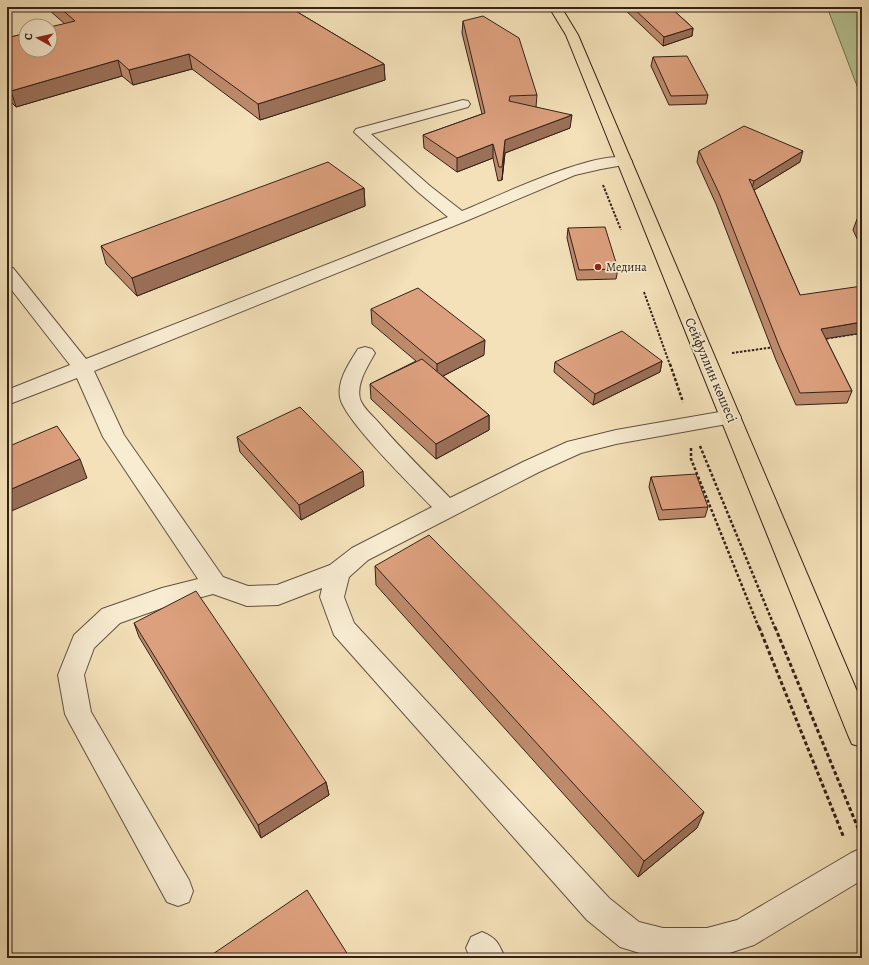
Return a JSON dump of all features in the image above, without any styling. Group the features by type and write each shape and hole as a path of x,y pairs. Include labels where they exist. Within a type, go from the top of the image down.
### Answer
{"main road":[{"name":"Сейфуллин көшесі","path":"555,7 572,35 862,735"}],"lane":[{"path":"460,218 424,189 360,132 463,104"},
{"path":"7,398 460,218 570,172 624,161"},
{"path":"7,272 82,367 114,437 214,584"},
{"path":"366,353 350,382 350,400 364,419 447,509"},
{"path":"178,891 78,714 72,675 83,642 111,616 162,598 214,584 247,596 278,595 338,572 360,554 531,467 575,447 616,437 731,417"},
{"path":"338,572 332,597 343,628 598,909 631,936 663,944 707,944 743,934 859,865"}],"path":[{"path":"596,166 621,230"},
{"path":"644,292 691,424 862,839"},
{"path":"823,339 862,333"},
{"path":"706,357 776,346"},
{"path":"691,424 691,458 859,865"}],"green space":[{"path":"827,7 862,7 862,99"}],"building":[{"path":"59,7 289,7 384,64 258,104 189,54 129,70 118,60 11,91 7,87 7,61 12,60 7,55 7,38 18,35 18,58 58,58 58,25 75,21"},
{"path":"632,7 670,7 693,28 664,37"},
{"path":"483,16 519,38 537,95 510,96 509,101 572,115 505,140 502,167 499,167 493,144 457,158 423,135 485,113 463,21"},
{"path":"687,56 708,95 671,96 653,57"},
{"path":"744,126 803,151 754,181 749,179 800,295 862,286 862,322 821,329 852,391 800,393 780,348 719,193 699,151"},
{"path":"328,162 364,188 132,278 101,246"},
{"path":"857,219 862,219 862,229"},
{"path":"605,227 618,269 579,270 568,228"},
{"path":"418,288 485,340 437,364 371,309"},
{"path":"622,331 662,361 595,394 555,362"},
{"path":"422,359 489,415 436,444 370,384"},
{"path":"300,407 363,471 299,505 237,437"},
{"path":"57,426 80,459 7,491 7,447"},
{"path":"696,474 708,507 662,510 651,477"},
{"path":"429,535 704,812 644,861 375,566"},
{"path":"196,591 326,782 258,825 134,623"},
{"path":"307,890 350,958 207,958"}],"place":[{"name":"Медина","path":"598,267"}]}
